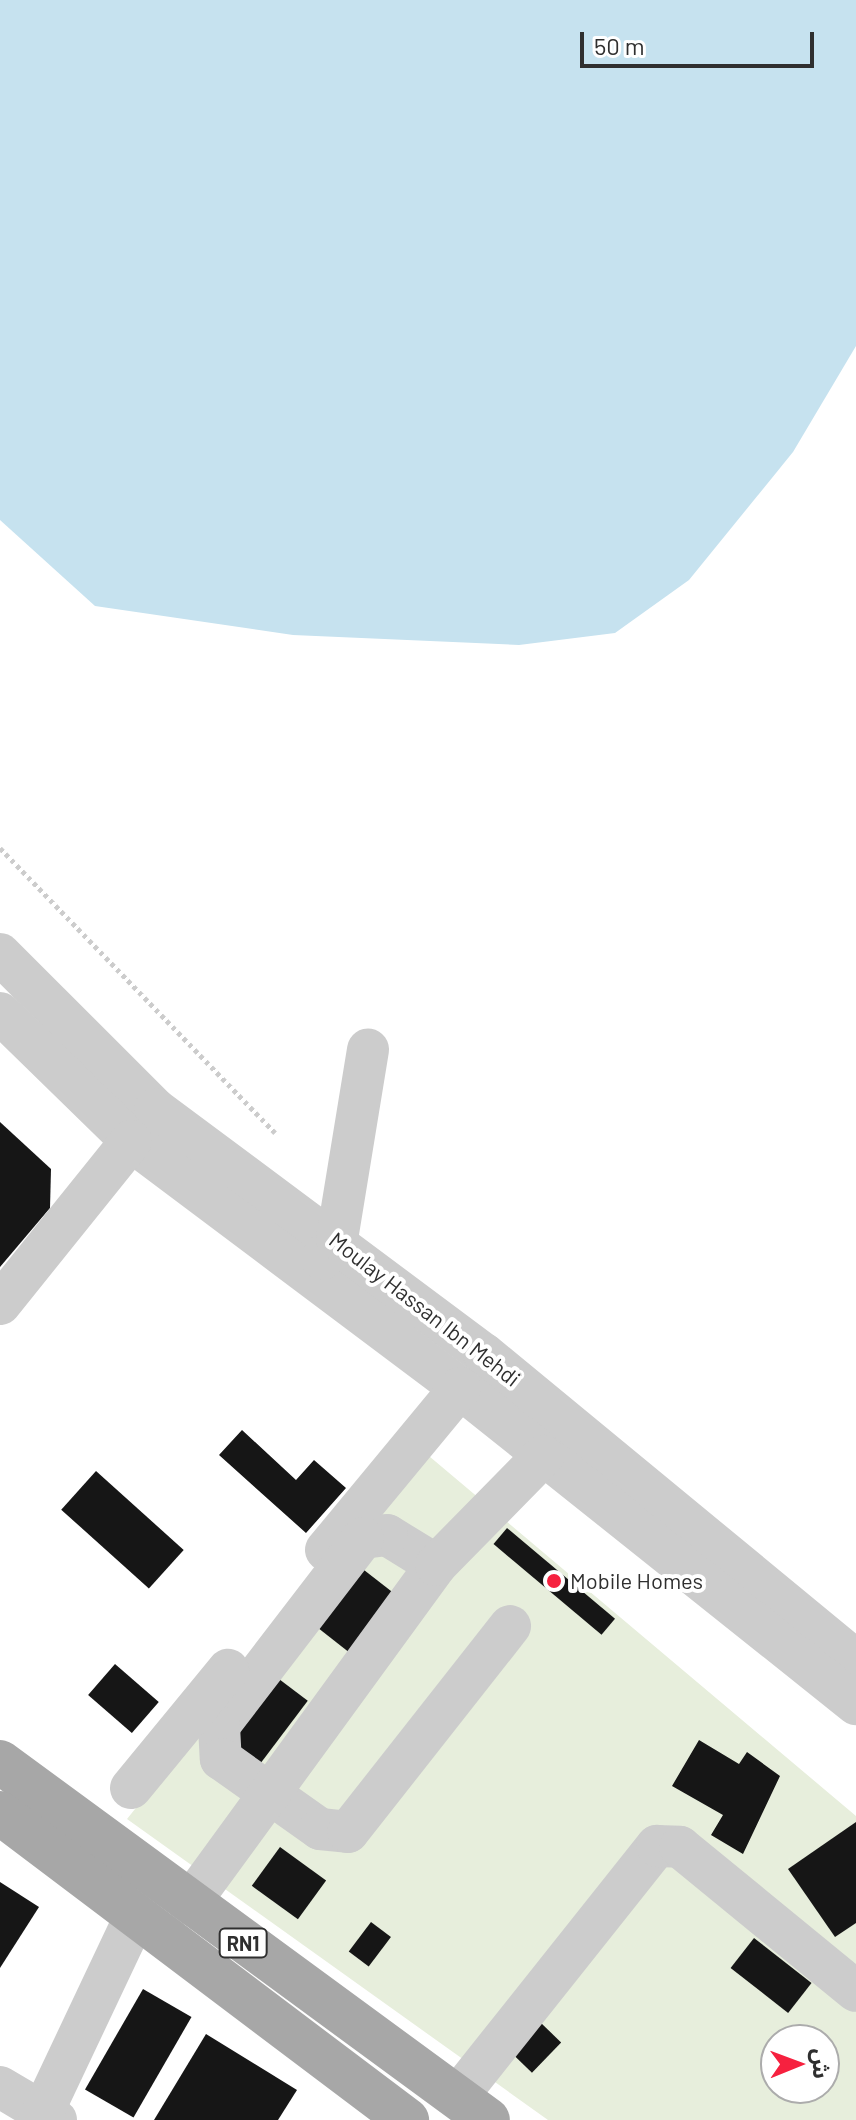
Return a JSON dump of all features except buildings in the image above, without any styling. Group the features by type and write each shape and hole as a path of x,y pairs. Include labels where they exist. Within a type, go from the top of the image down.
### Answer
{"main road":[{"name":"RN1","path":"0,1762 189,1904 473,2109"},
{"name":"RN1","path":"0,1813 407,2120"}],"street":[{"name":"Moulay Hassan Ibn Mehdi","path":"0,954 155,1109 337,1239 856,1661"},
{"name":"Moulay Hassan Ibn Mehdi","path":"0,1013 131,1141 312,1273 856,1704"},
{"path":"312,1273 337,1239 368,1050"},
{"path":"0,1304 131,1141"},
{"path":"131,1788 460,1388"},
{"path":"189,1904 436,1565 543,1456"},
{"path":"436,1565 387,1535 363,1538 219,1726 221,1759 267,1797 320,1829 348,1832 360,1823 510,1626"},
{"path":"473,2109 657,1846 680,1847 856,1991"},
{"path":"0,2087 46,2118 136,1915"}],"path":[{"path":"0,848 275,1133"}],"green space":[{"path":"423,1451 856,1816 856,2120 548,2120 127,1819"}],"water":[{"path":"0,0 856,0 856,346 793,452 689,580 615,633 519,645 293,635 95,606 0,520"}],"place":[{"name":"Mobile Homes","path":"554,1581"}]}
